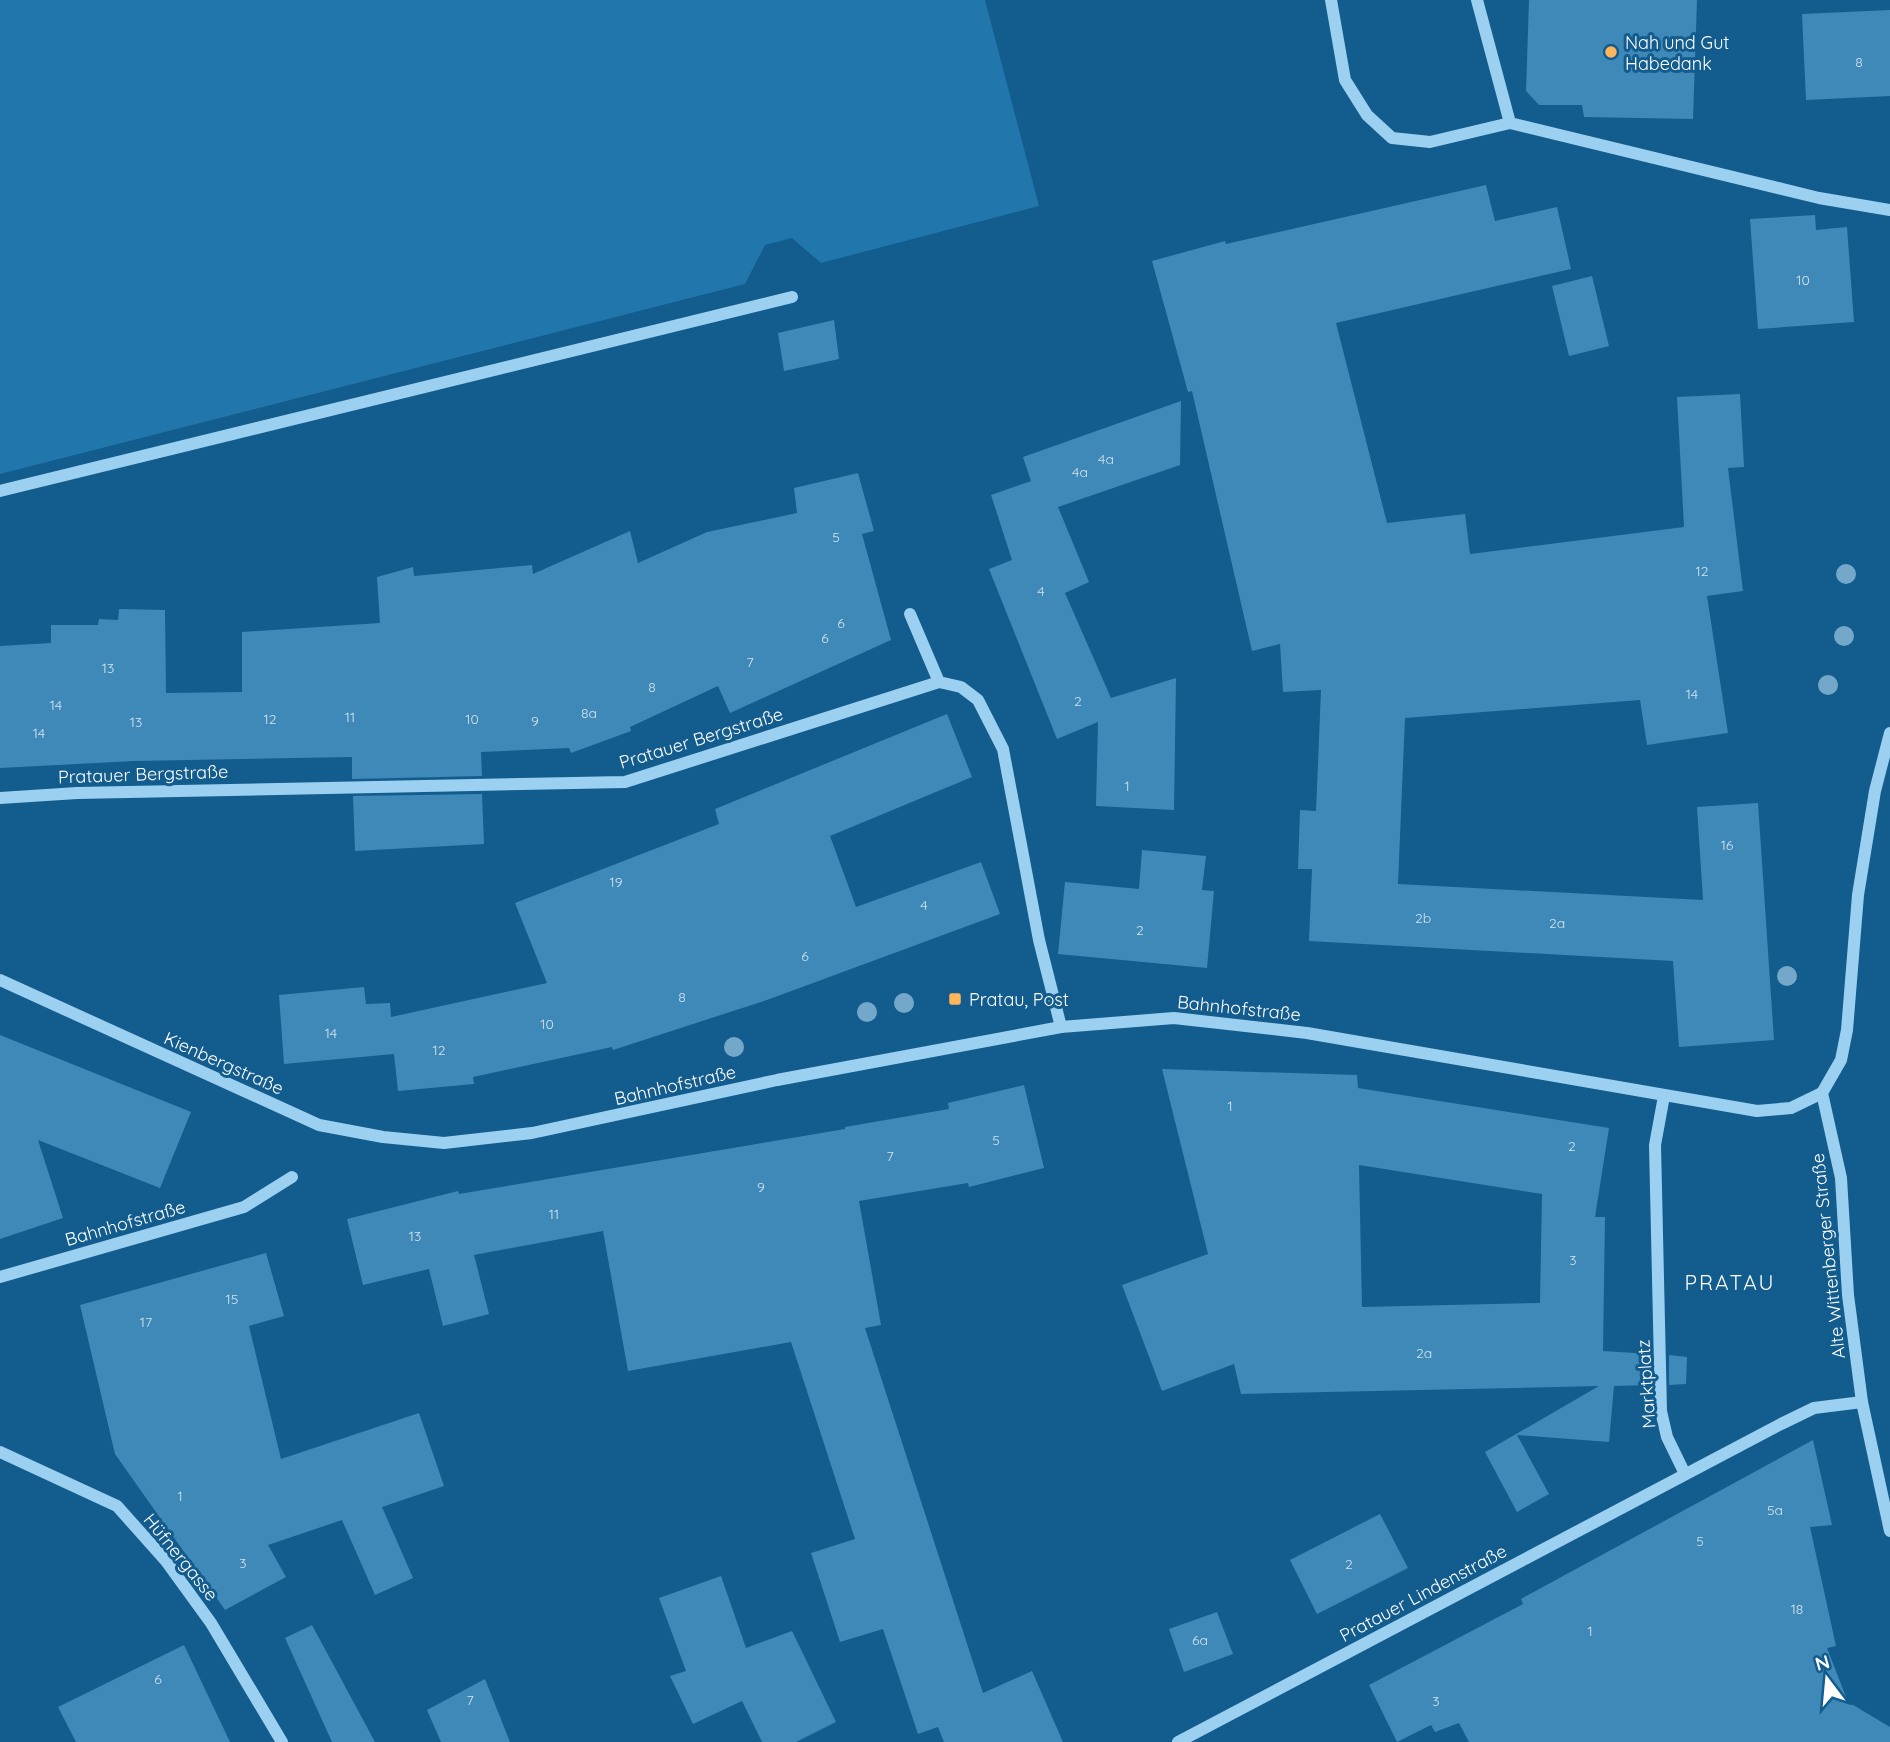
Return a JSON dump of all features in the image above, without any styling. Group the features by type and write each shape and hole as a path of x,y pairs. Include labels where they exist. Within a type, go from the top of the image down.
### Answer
{"street":[{"path":"1331,0 1345,80 1367,116 1392,138 1430,142 1510,123 1819,198 1890,210"},
{"path":"1477,0 1510,123"},
{"path":"0,491 792,297"},
{"path":"910,614 939,682 961,687 978,700 1003,749 1039,940 1060,1027"},
{"name":"Pratauer Bergstraße","path":"0,798 77,793 625,782 939,682"},
{"path":"1822,1093 1841,1060 1847,1030 1858,895 1875,792 1890,733"},
{"name":"Kienbergstraße","path":"0,981 318,1125 383,1137 444,1143"},
{"name":"Bahnhofstraße","path":"444,1143 532,1133 777,1080 1060,1027 1187,1019 1307,1033 1757,1111 1791,1108 1822,1093"},
{"name":"Alte Wittenberger Straße","path":"1822,1093 1841,1178 1848,1295 1862,1402 1890,1531"},
{"name":"Marktplatz","path":"1664,1096 1655,1145 1661,1410 1667,1437 1685,1474"},
{"name":"Bahnhofstraße","path":"0,1277 244,1207 292,1177"},
{"path":"1685,1474 1814,1408 1862,1402"},
{"name":"Hüfnergasse","path":"0,1452 117,1506 166,1560 211,1623 282,1742"},
{"path":"1876,1474 1890,1473"},
{"name":"Pratauer Lindenstraße","path":"1178,1742 1685,1474"}],"shaded area":[{"path":"0,0 985,0 1039,206 821,263 792,238 765,245 745,284 0,474"}],"building":[{"name":"Nah und Gut Habedank","path":"1529,0 1697,0 1693,119 1584,117 1582,105 1539,105 1526,91"},
{"path":"1890,10 1890,96 1806,100 1802,14"},
{"path":"1486,185 1495,221 1557,207 1571,269 1336,323 1387,523 1465,514 1470,554 1684,527 1677,397 1740,394 1744,467 1728,468 1743,591 1707,596 1728,733 1647,745 1640,700 1405,718 1398,884 1703,900 1697,807 1758,803 1774,1040 1679,1047 1673,961 1309,941 1312,869 1298,869 1300,810 1316,811 1321,690 1283,692 1280,644 1252,651 1192,391 1188,392 1152,261 1225,241 1226,244"},
{"path":"1815,215 1816,230 1847,227 1854,322 1758,329 1750,219"},
{"path":"1592,276 1609,346 1569,356 1552,286"},
{"path":"834,320 839,359 784,371 778,333"},
{"path":"1181,401 1180,465 1058,507 1089,582 1065,593 1111,698 1176,678 1174,810 1096,806 1098,722 1057,739 989,569 1012,560 991,495 1031,481 1023,457"},
{"path":"858,473 874,531 862,534 891,640 730,713 718,686 630,727 631,731 571,753 569,748 481,752 482,776 352,779 352,757 134,761 0,768 0,646 51,643 51,625 98,625 99,619 118,620 119,609 165,610 166,693 242,692 242,632 380,623 377,577 413,567 414,576 532,565 533,574 630,531 638,563 707,532 797,513 794,488"},
{"path":"947,714 972,777 830,836 856,907 981,862 1000,914 767,1000 613,1050 612,1047 473,1077 474,1084 398,1091 394,1054 284,1064 279,995 364,987 366,1004 390,1003 391,1017 547,983 515,903 719,824 715,809"},
{"path":"482,794 484,844 355,851 353,796"},
{"path":"1142,850 1206,856 1202,890 1214,891 1207,968 1058,954 1065,882 1139,889"},
{"path":"0,1035 191,1112 160,1188 38,1140 63,1218 0,1239"},
{"path":"1162,1069 1357,1075 1358,1088 1609,1128 1595,1217 1605,1217 1603,1351 1651,1354 1652,1385 1614,1386 1609,1442 1517,1435 1549,1494 1517,1512 1485,1452 1599,1386 1241,1394 1234,1364 1162,1391 1122,1285 1208,1254","holes":["1359,1165 1542,1194 1540,1303 1362,1307"]},
{"path":"1024,1085 1044,1168 969,1187 968,1183 859,1201 881,1325 865,1328 983,1693 1032,1671 1063,1742 944,1742 938,1727 918,1734 883,1629 840,1642 811,1553 855,1539 791,1342 628,1371 603,1231 474,1255 489,1314 443,1326 429,1269 363,1285 347,1219 458,1191 459,1194 949,1109 948,1103"},
{"path":"266,1253 284,1316 249,1326 281,1459 419,1413 444,1486 382,1507 413,1578 375,1595 342,1520 268,1545 286,1577 225,1610 115,1454 80,1305"},
{"path":"1669,1355 1687,1357 1686,1384 1669,1385"},
{"path":"1813,1440 1832,1525 1810,1527 1836,1646 1827,1648 1848,1702 1890,1727 1890,1742 1469,1742 1459,1723 1435,1732 1431,1725 1397,1742 1369,1685 1523,1604 1521,1599"},
{"path":"1380,1514 1408,1568 1317,1614 1290,1560"},
{"path":"721,1576 746,1648 792,1631 836,1722 796,1742 762,1742 742,1701 693,1724 670,1676 686,1671 659,1598"},
{"path":"1217,1612 1233,1654 1184,1672 1169,1629"},
{"path":"312,1625 375,1742 332,1742 285,1638"},
{"path":"184,1645 230,1742 76,1742 58,1707"},
{"path":"485,1679 510,1742 441,1742 427,1710"}],"place":[{"name":"Nah und Gut Habedank","path":"1611,52"},
{"name":"Pratau, Post","path":"955,999"}],"district":[{"name":"PRATAU","path":"1730,1282"}]}
